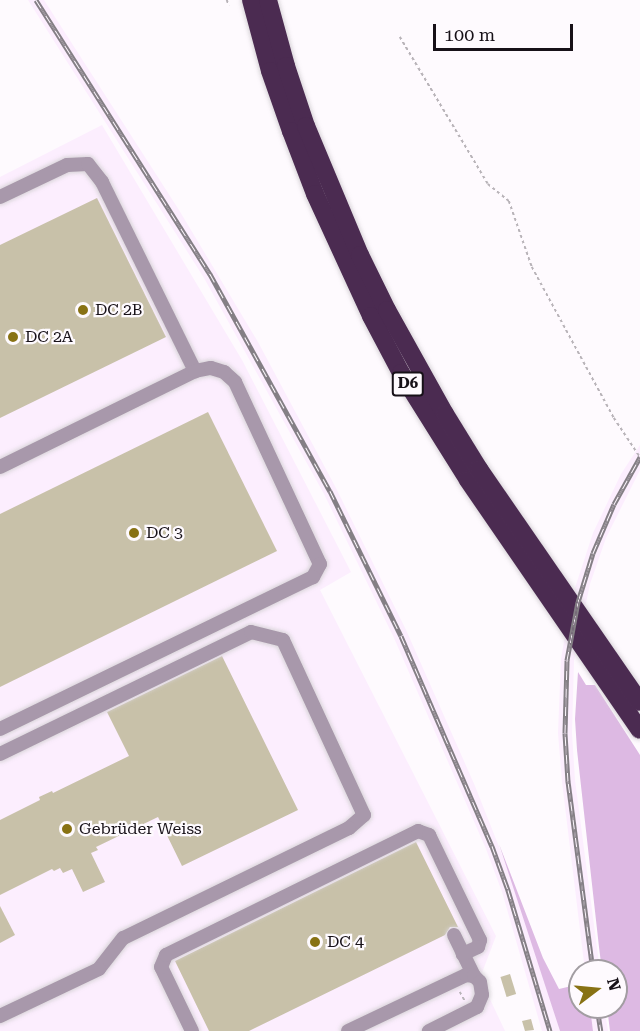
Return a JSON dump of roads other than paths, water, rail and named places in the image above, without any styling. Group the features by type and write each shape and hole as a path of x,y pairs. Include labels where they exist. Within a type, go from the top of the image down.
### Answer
{"highway":[{"name":"D6","path":"251,0 270,70 315,194 371,316 412,392 468,480 640,730"},
{"name":"D6","path":"268,0 286,66 306,126 355,244 387,310 445,414 474,460 640,702"}],"lane":[{"path":"0,197 67,165 87,164 102,182 195,371"},
{"path":"0,467 195,371 211,368 224,372 235,382 320,564 313,578 0,729"},
{"path":"0,754 251,632 283,640 364,816 349,828 123,938 99,969 0,1016"},
{"path":"192,1031 161,967 166,955 418,831 429,835 480,939 478,947 463,954"},
{"path":"429,1031 477,1007 482,995 480,982 474,976 454,935"},
{"path":"348,1031 466,975 474,976"}],"railway":[{"path":"36,0 210,274 330,491 401,636 492,846 508,890 550,1031"},
{"path":"591,959 568,781 565,733 567,660 578,602 593,553 614,504 640,457"},
{"path":"599,1019 601,1031"}],"place":[{"name":"DC 2B","path":"83,310"},
{"name":"DC 2A","path":"13,337"},
{"name":"DC 3","path":"134,533"},
{"name":"Gebrüder Weiss","path":"67,829"},
{"name":"DC 4","path":"315,942"}]}
